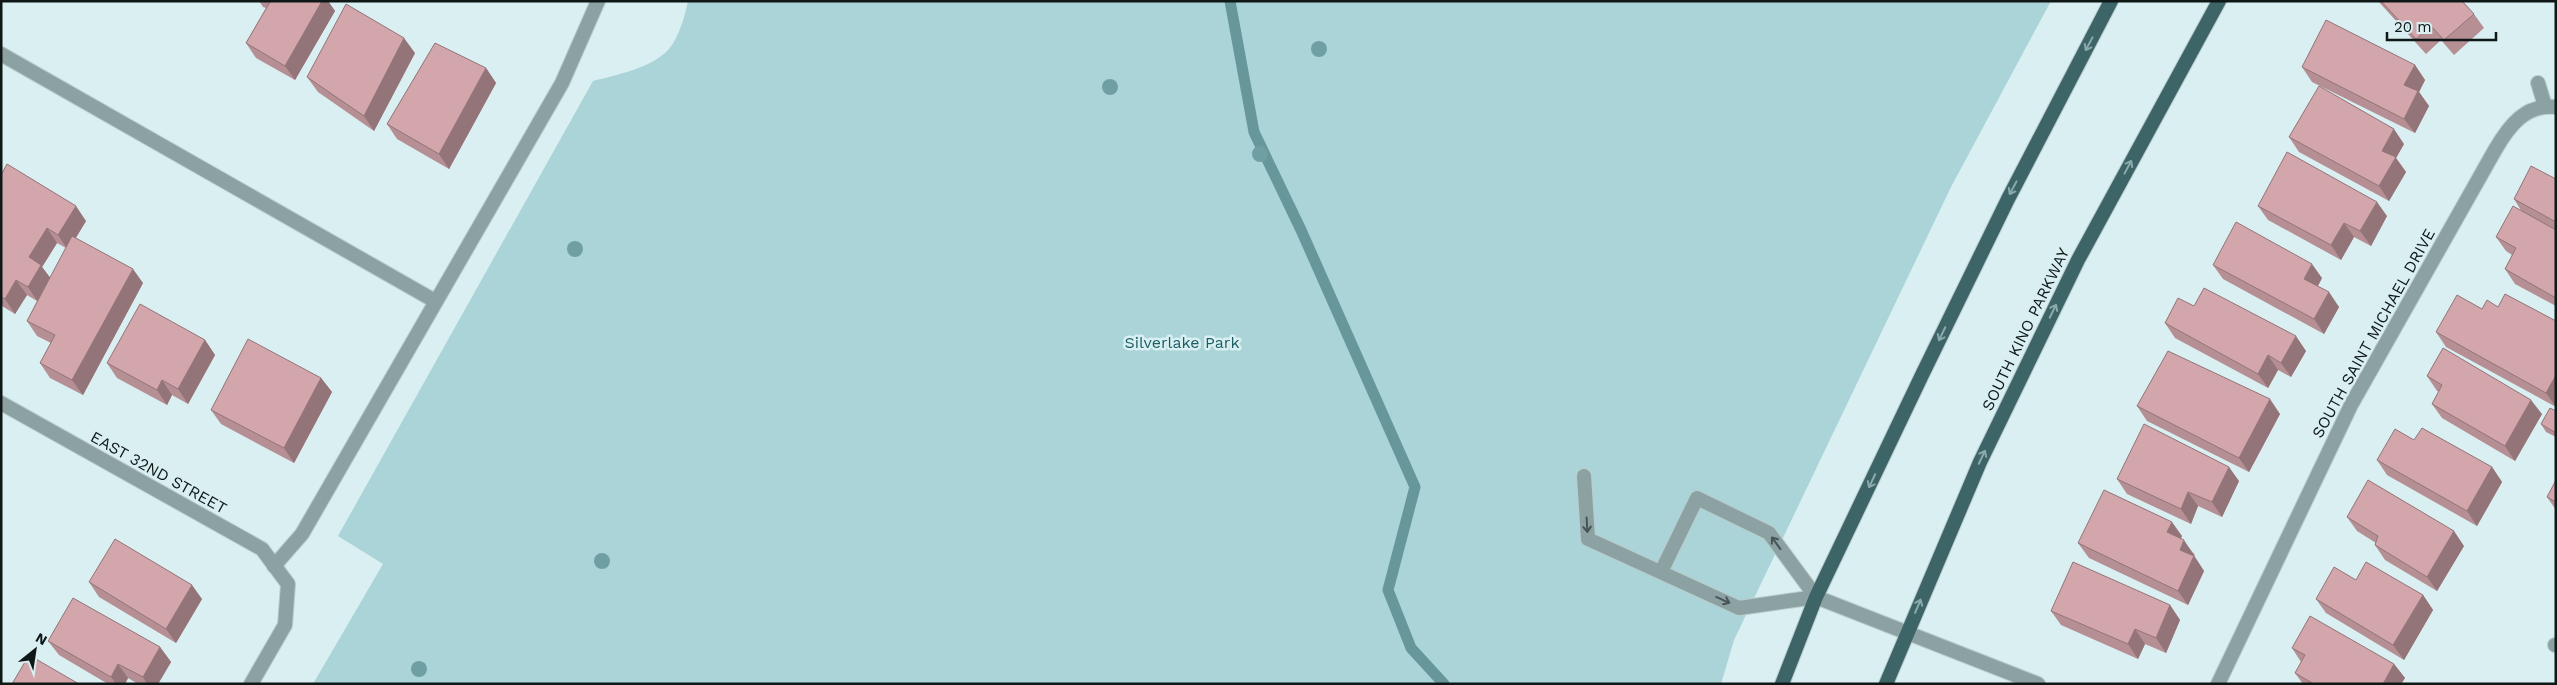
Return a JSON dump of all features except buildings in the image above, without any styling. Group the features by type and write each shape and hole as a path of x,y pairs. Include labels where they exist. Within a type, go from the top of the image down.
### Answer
{"main road":[{"path":"1782,684 1816,597 2008,198 2111,1"},
{"name":"SOUTH KINO PARKWAY","path":"1886,684 1980,462 2078,260 2219,1"}],"street":[{"path":"274,566 302,534 562,83 598,1"},
{"path":"1,54 435,301"},
{"path":"2538,83 2550,107"},
{"name":"SOUTH SAINT MICHAEL DRIVE","path":"2218,684 2351,405 2508,127 2527,113 2550,107"},
{"name":"EAST 32ND STREET","path":"1,403 262,549 288,584 285,625 251,684"},
{"path":"1584,476 1588,538 1660,572 1739,608 1816,597 1907,631 2038,684"},
{"path":"1660,572 1697,498 1769,534 1816,597"}],"green space":[{"name":"Silverlake Park","path":"688,1 2051,1 1951,187 1734,640 1721,684 313,684 383,564 338,536 593,81 633,70 662,56 676,39"}],"waterway":[{"path":"1230,1 1254,132 1301,230 1415,487 1388,590 1411,648 1444,684"}]}
